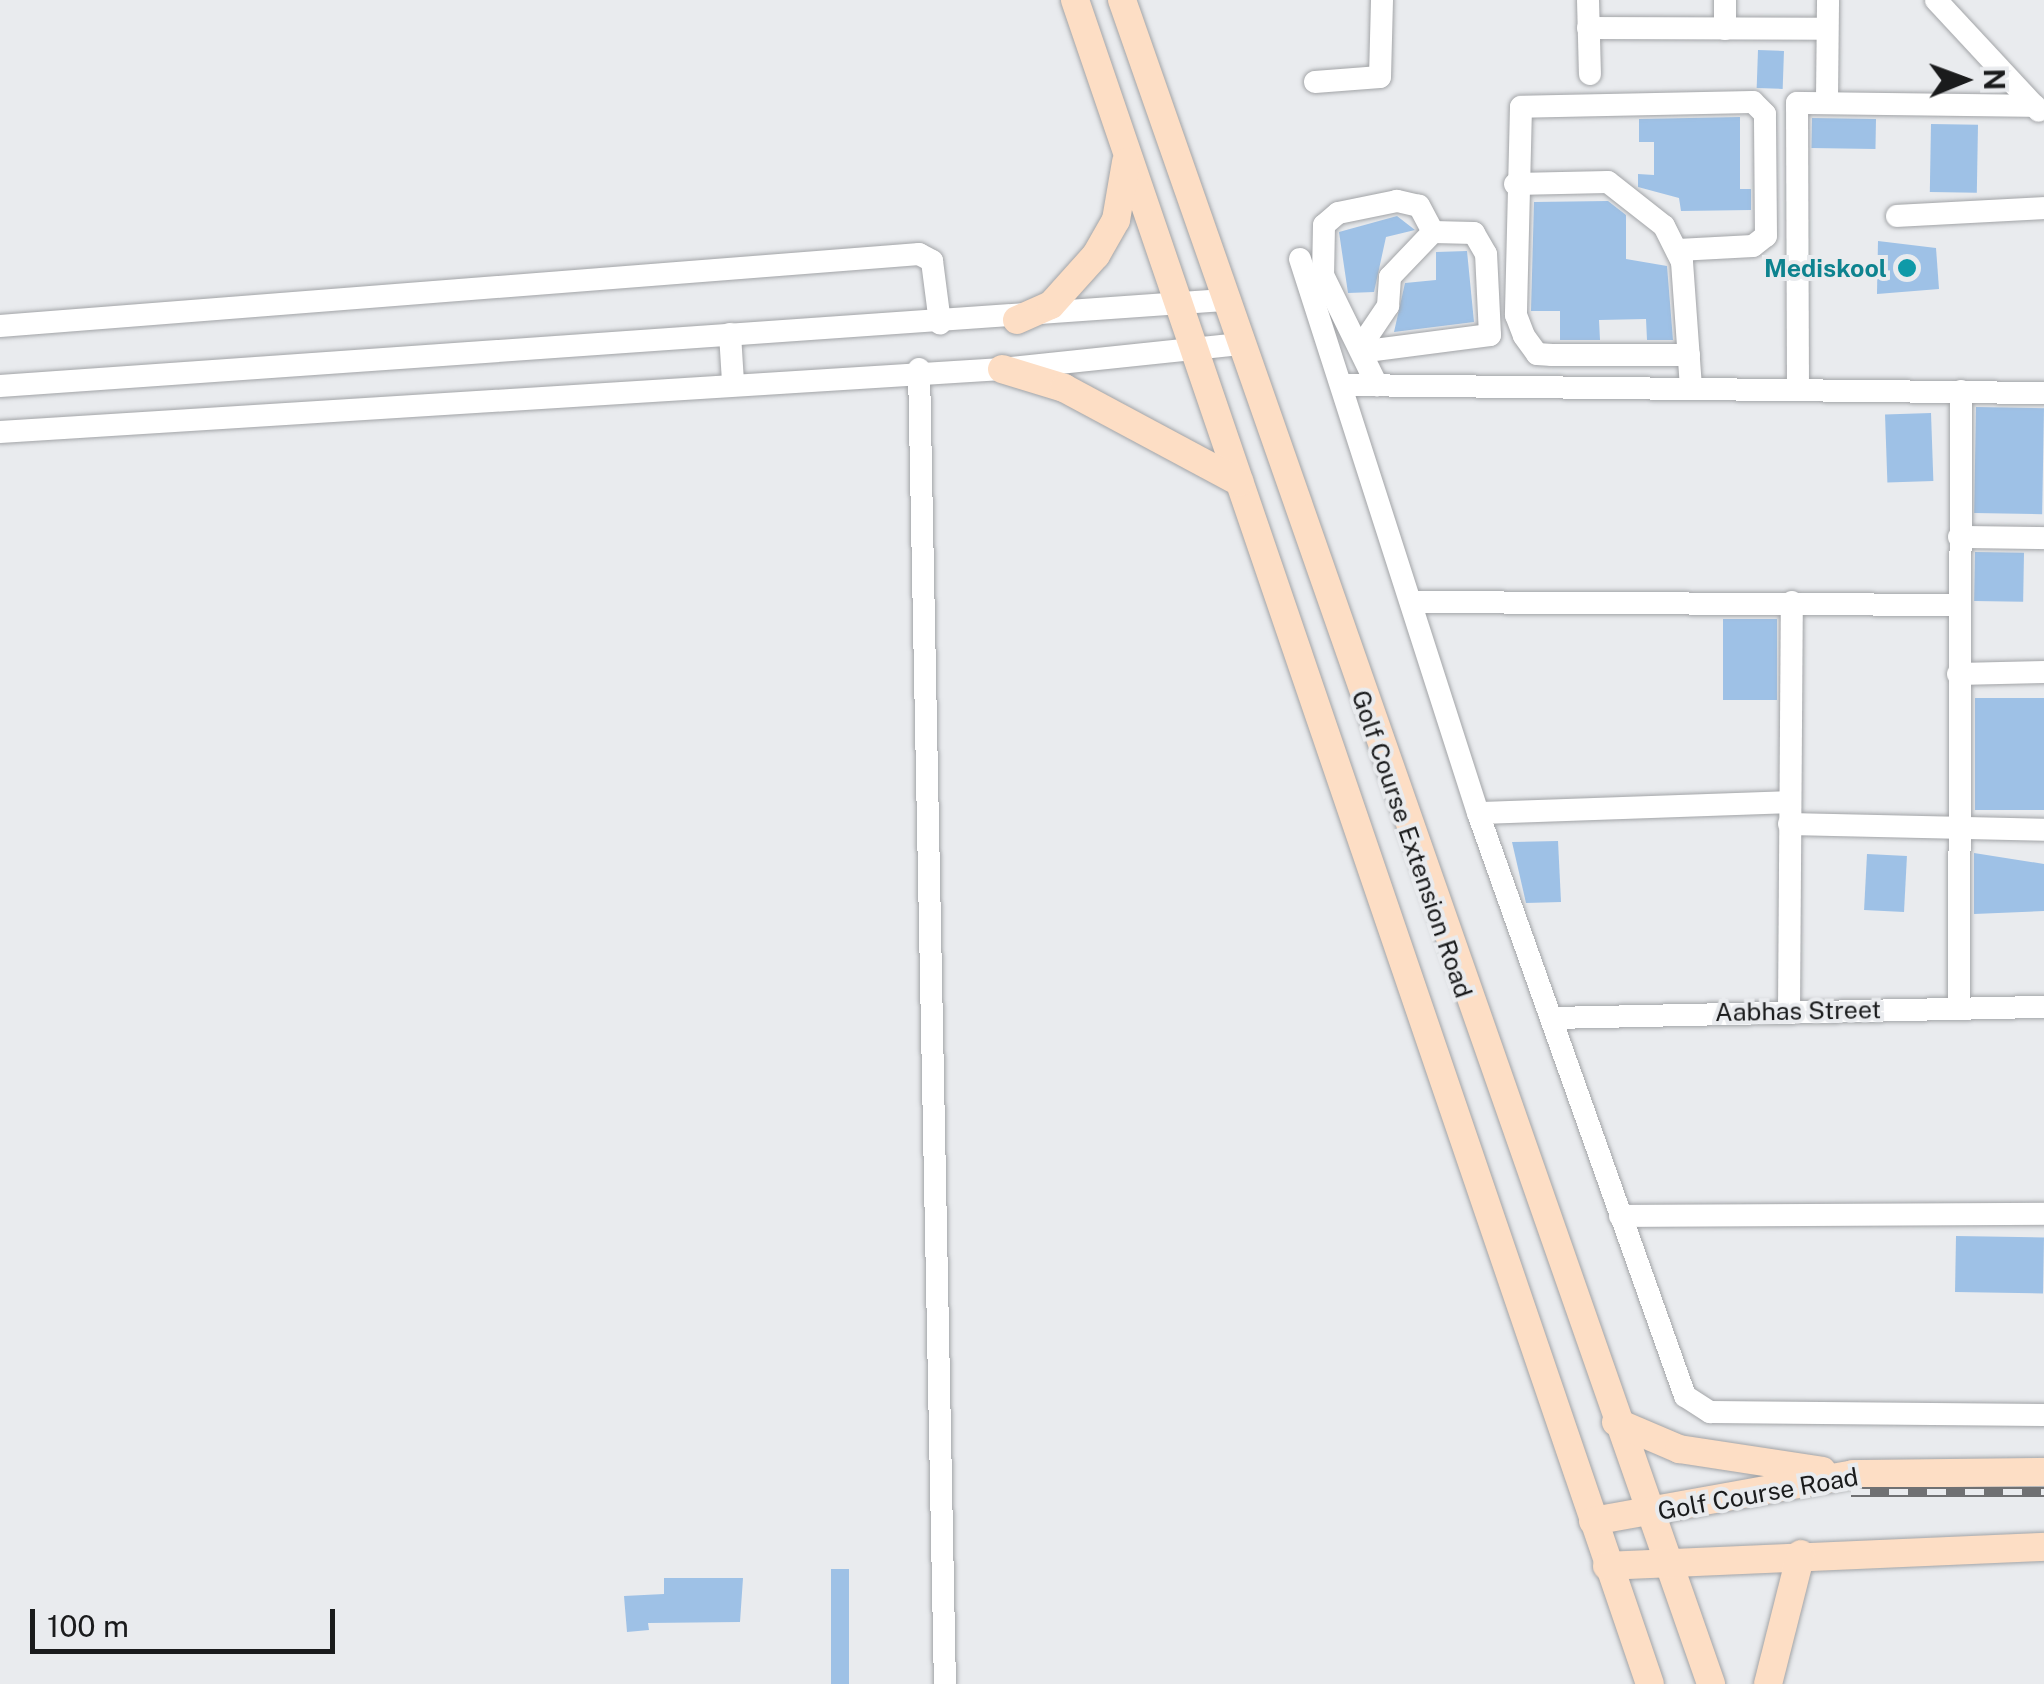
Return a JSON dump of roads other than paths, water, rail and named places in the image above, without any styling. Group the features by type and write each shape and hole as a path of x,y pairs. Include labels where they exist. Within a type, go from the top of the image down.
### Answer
{"main road":[{"name":"Golf Course Extension Road","path":"1075,0 1190,348 1650,1684"},
{"name":"Golf Course Extension Road","path":"1122,0 1661,1557 1711,1684"},
{"path":"1018,320 1051,305 1096,255 1124,193 1127,152"},
{"path":"1002,369 1064,388 1239,482"},
{"path":"1616,1422 1723,1460 1853,1474"},
{"name":"Golf Course Road","path":"1593,1521 1853,1474 2044,1472"},
{"name":"Golf Course Road","path":"1607,1566 1661,1557 2044,1547"},
{"path":"1768,1684 1801,1554"}],"street":[{"path":"1315,82 1380,76 1382,0"},
{"path":"1588,0 1590,74"},
{"path":"1725,0 1725,28"},
{"path":"1827,99 1828,0"},
{"path":"1936,0 2039,112"},
{"path":"1588,28 1827,28"},
{"path":"1798,388 1792,126 1798,104 1827,99 2039,112"},
{"path":"1678,250 1752,246 1766,236 1766,114 1754,102 1530,103 1518,116 1516,315 1536,354 1689,354"},
{"path":"1515,184 1608,182 1664,226 1678,250 1691,386"},
{"path":"1378,385 1365,347 1323,275 1324,225 1338,213 1397,202 1420,206 1433,232"},
{"path":"1897,216 2044,208"},
{"path":"1433,232 1474,233 1486,254 1490,335 1365,347 1388,306 1390,278 1433,232"},
{"path":"0,326 919,254 932,262 940,323"},
{"path":"1300,259 1345,385 1478,813 1685,1396 1699,1410 2044,1415"},
{"path":"0,386 730,334 1018,320 1178,308 1224,300"},
{"path":"730,334 733,382"},
{"path":"0,432 919,368 1002,369 1238,344"},
{"path":"919,368 945,1684"},
{"path":"1345,385 2044,393"},
{"path":"1959,1008 1957,605 1961,391"},
{"path":"1958,537 2044,538"},
{"path":"1411,602 1957,605"},
{"path":"1788,1011 1792,602"},
{"path":"1958,674 2044,672"},
{"path":"1478,813 1789,813 1958,830 2044,830"},
{"name":"Aabhas Street","path":"1552,1018 2044,1007"},
{"path":"1620,1216 2044,1214"}],"railway":[{"path":"1851,1492 2044,1492"}],"place":[{"name":"Mediskool","path":"1907,268"}]}
